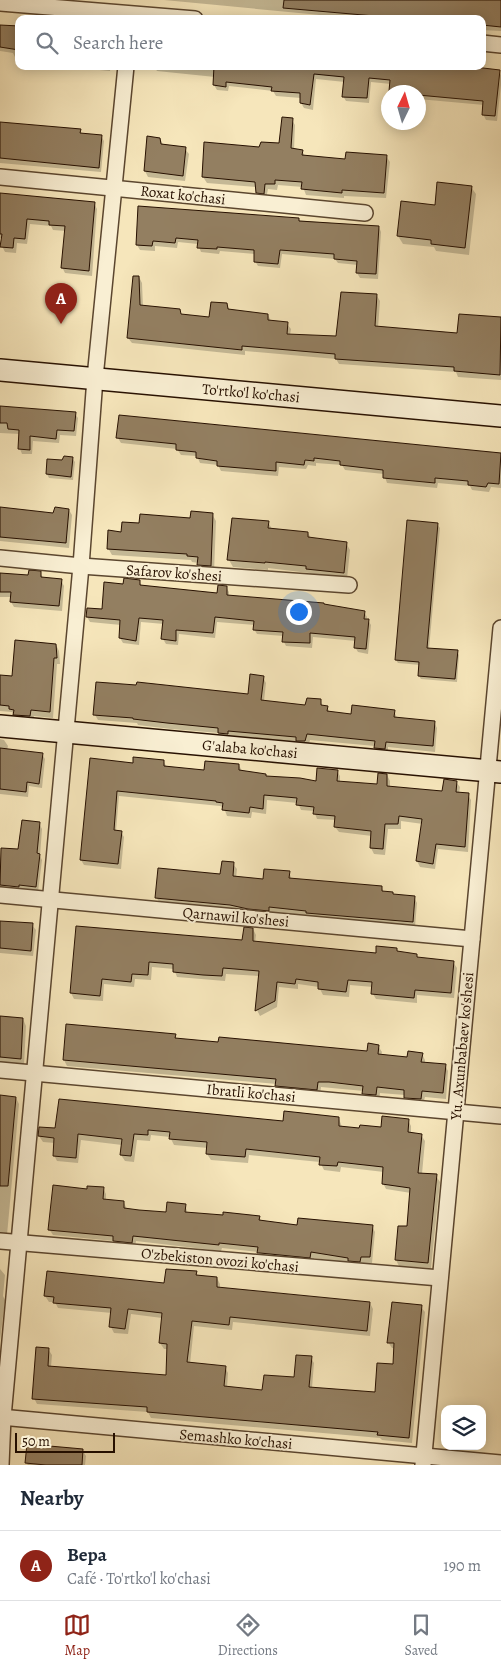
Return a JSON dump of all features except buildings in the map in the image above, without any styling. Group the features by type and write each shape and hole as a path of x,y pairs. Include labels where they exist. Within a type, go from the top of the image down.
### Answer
{"street":[{"path":"0,2 163,15"},
{"path":"486,43 501,44"},
{"path":"2,1465 2,1417 81,566 95,378 126,70"},
{"name":"Roxat ko'chasi","path":"0,177 365,213"},
{"name":"To'rtko'l ko'chasi","path":"0,370 501,416"},
{"name":"Safarov ko'shesi","path":"0,558 81,566 349,585"},
{"name":"Yu. Axunbabaev ko'shesi","path":"424,1461 472,939 494,771 501,628"},
{"name":"G'alaba ko'chasi","path":"0,726 494,771"},
{"name":"Qarnawil ko'shesi","path":"0,895 472,939"},
{"name":"Ibratli ko'chasi","path":"0,1070 501,1116"},
{"name":"O'zbekiston ovozi ko'chasi","path":"0,1241 440,1278"},
{"name":"Semashko ko'chasi","path":"2,1417 424,1461 501,1463"}],"place":[{"name":"Вера","path":"61,324"}]}
